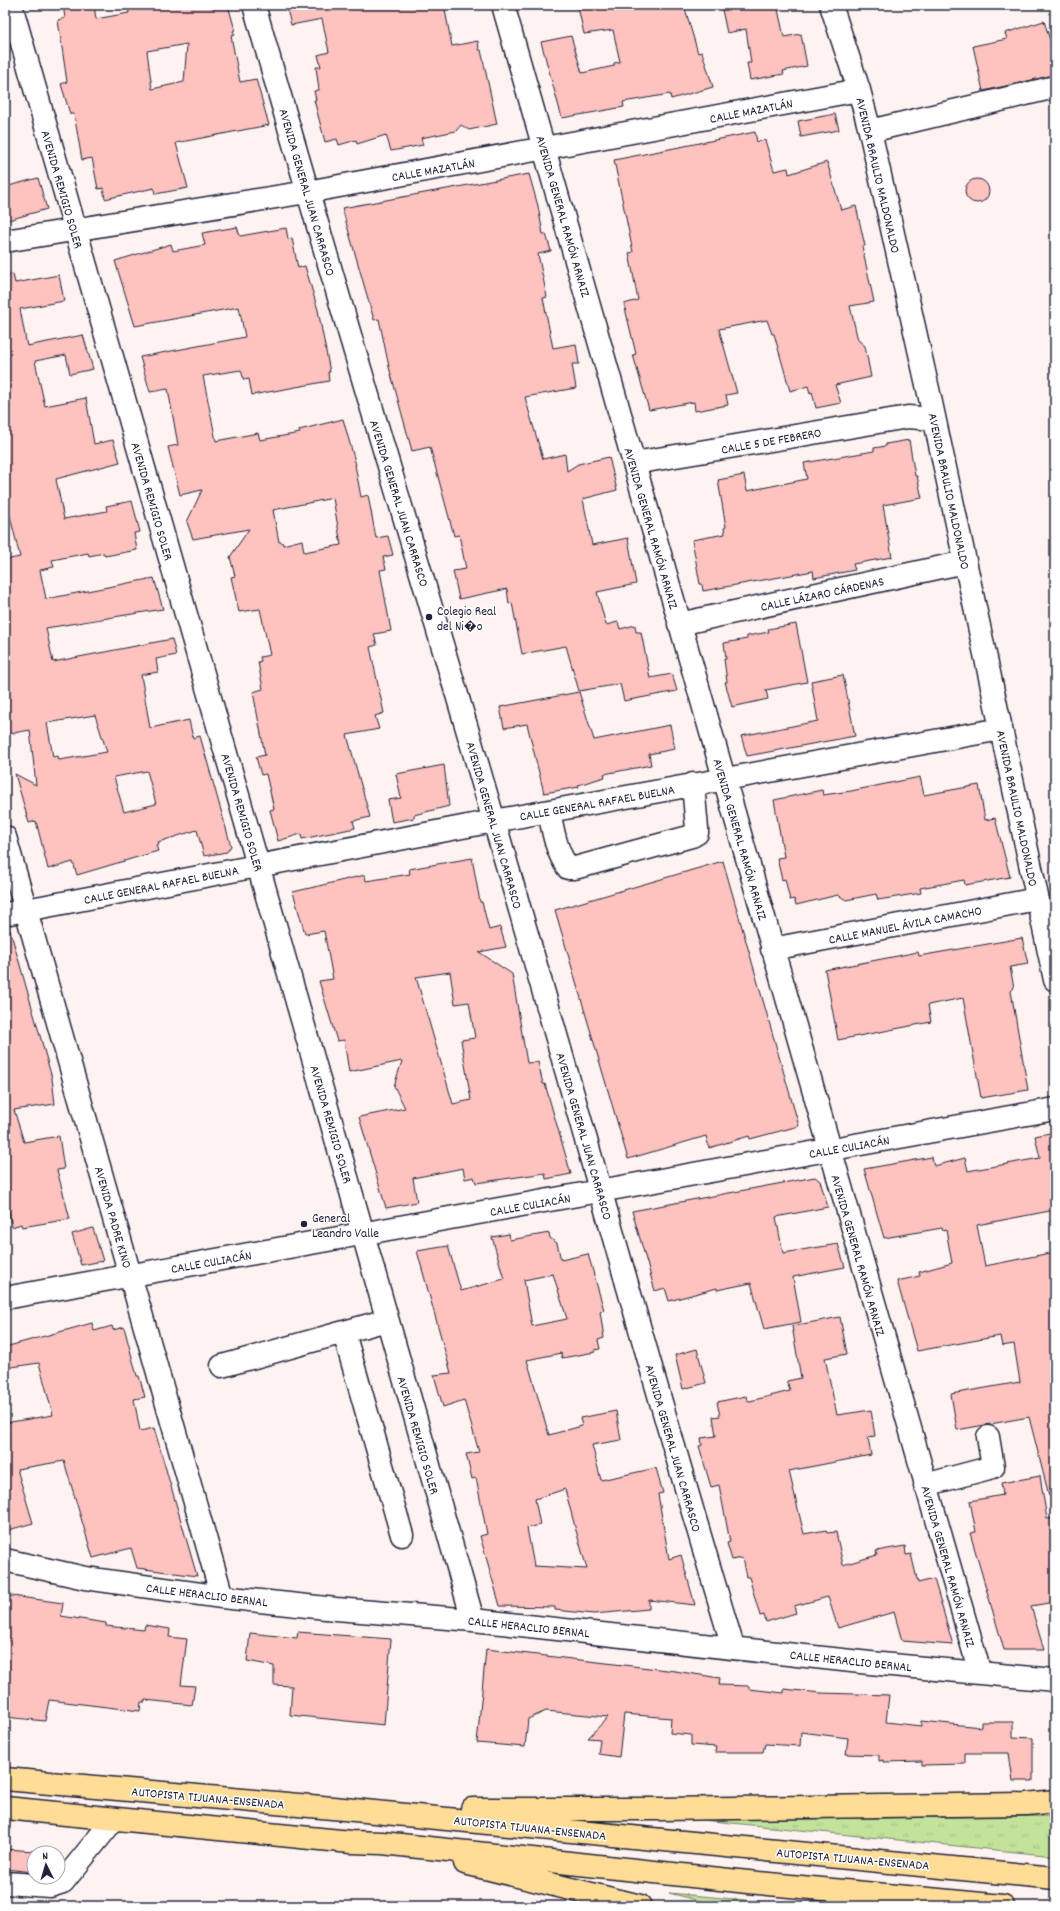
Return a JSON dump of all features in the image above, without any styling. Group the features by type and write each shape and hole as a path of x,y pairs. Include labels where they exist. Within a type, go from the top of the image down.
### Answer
{"main road":[{"name":"AUTOPISTA TIJUANA-ENSENADA","path":"5,1779 344,1809 1055,1878"},
{"path":"344,1809 678,1809 1019,1804 1055,1801"},
{"path":"5,1808 344,1841 382,1843 748,1882 1003,1906"},
{"path":"382,1843 640,1906"}],"street":[{"name":"AVENIDA REMIGIO SOLER","path":"11,5 74,229 258,865 472,1620"},
{"name":"AVENIDA GENERAL JUAN CARRASCO","path":"254,5 307,192 494,821 601,1191 660,1405 732,1647"},
{"name":"AVENIDA GENERAL RAMÓN ARNAIZ","path":"503,5 980,1673"},
{"name":"AVENIDA BRAULIO MALDONALDO","path":"832,5 859,90 870,131 930,398 1055,980"},
{"path":"870,131 1055,86"},
{"name":"CALLE MAZATLÁN","path":"5,241 307,192 859,90"},
{"path":"908,417 930,398"},
{"name":"CALLE 5 DE FEBRERO","path":"634,463 908,417 934,419"},
{"name":"CALLE LÁZARO CÁRDENAS","path":"680,624 965,562"},
{"name":"CALLE GENERAL RAFAEL BUELNA","path":"5,914 693,784 1001,729"},
{"path":"549,811 555,840 563,862 568,868 575,868 692,836 697,833 693,784"},
{"name":"AVENIDA PADRE KINO","path":"5,837 222,1597"},
{"name":"CALLE MANUEL ÁVILA CAMACHO","path":"772,949 1037,899"},
{"name":"CALLE CULIACÁN","path":"5,1298 1055,1109"},
{"path":"222,1366 387,1320"},
{"path":"344,1333 402,1535"},
{"path":"925,1485 993,1467 988,1437"},
{"name":"CALLE HERACLIO BERNAL","path":"5,1560 85,1578 222,1597 336,1609 472,1620 870,1663 1055,1680"},
{"path":"5,1883 50,1886 63,1882 114,1819"}],"green space":[{"path":"1055,1816 1055,1856 702,1820"},
{"path":"669,1893 809,1906 721,1906"}],"building":[{"path":"63,5 94,5 96,19 129,13 128,7 137,5 228,5 235,30 233,31 235,35 231,36 240,82 256,79 269,125 176,143 188,188 155,194 154,188 105,199 103,188 98,189 92,158 82,160 74,114 70,114 61,84 67,82 58,20 65,18","holes":["187,44 184,82 152,89 147,51"]},
{"path":"286,5 444,5 452,46 478,41 497,124 469,130 461,125 456,131 421,138 423,145 391,151 386,135 357,144 356,140 339,145 337,139 325,142 314,100 316,100 314,91 319,90 316,67 321,67 318,55 329,52 322,19 291,25"},
{"path":"588,5 684,5 698,53 702,52 713,87 671,99 670,94 623,102 624,107 562,118 541,42 571,36 582,73 614,66 614,63 620,62 613,30 584,34 578,7"},
{"path":"721,5 777,5 784,37 801,34 807,66 783,71 784,74 750,80 747,63 751,63 746,29 727,33"},
{"path":"1044,21 1055,56 1055,75 983,91 973,46 1007,39 1005,33"},
{"path":"835,114 839,130 801,137 798,121"},
{"path":"755,132 757,142 765,140 774,171 788,168 789,174 827,162 841,210 856,206 865,246 862,246 874,302 850,306 858,340 865,346 871,377 835,385 841,403 816,408 812,392 810,393 808,386 790,391 774,334 772,334 767,320 719,329 737,393 726,395 728,405 695,411 694,402 649,410 633,355 636,354 624,304 638,300 629,253 633,252 614,160"},
{"path":"529,174 538,206 543,234 546,234 551,251 538,254 547,297 543,298 553,348 576,344 579,364 572,364 576,388 525,397 530,415 543,459 565,454 567,471 578,464 609,457 617,490 583,499 592,545 628,538 636,584 597,592 606,625 618,622 620,629 635,625 636,632 641,632 650,678 672,674 677,691 624,701 620,684 579,691 566,646 522,654 512,603 509,604 507,589 459,599 453,571 466,569 459,535 454,536 430,447 412,451 389,367 379,319 374,320 342,208"},
{"path":"38,178 47,209 5,221 5,187"},
{"path":"977,179 986,182 989,191 986,200 977,203 968,200 965,191 968,182"},
{"path":"237,227 240,236 286,228 288,239 292,238 298,268 305,266 318,310 330,372 328,372 329,381 252,395 249,379 244,380 241,370 203,376 216,441 258,433 260,440 300,433 299,430 343,419 356,465 361,497 368,495 376,538 388,536 393,555 383,557 386,569 380,570 391,631 374,634 377,645 370,647 384,713 375,716 379,729 347,735 370,817 353,821 355,828 302,839 301,834 278,841 270,810 274,809 266,774 261,775 256,757 265,755 253,692 263,689 258,662 261,661 260,657 270,655 260,609 239,612 231,577 235,576 230,557 249,529 193,539 187,522 202,490 180,495 168,447 178,445 168,389 150,392 140,357 245,337 239,307 135,326 115,261 171,244 173,251 205,245 202,233","holes":["333,498 341,545 304,552 302,540 283,545 282,542 279,542 273,510"]},
{"path":"13,274 15,283 59,275 64,301 20,309 27,346 83,335 93,369 70,374 66,355 35,361 45,406 86,398 94,444 113,440 120,462 56,479 64,519 107,511 106,506 132,501 140,532 134,533 137,550 105,556 104,553 89,556 88,553 52,560 54,567 40,570 46,599 154,578 163,609 46,628 53,662 172,639 176,655 156,659 158,672 141,675 150,728 189,720 193,738 200,736 231,846 227,852 204,856 197,830 158,842 159,844 156,845 158,851 77,875 73,862 48,869 36,821 29,823 15,774 36,785 30,730 8,734 5,717 5,560 20,557 8,508 5,508 5,275","holes":["95,715 107,752 59,760 58,756 53,757 47,723","147,771 156,804 124,812 114,777"]},
{"path":"909,440 915,476 917,476 922,498 883,505 892,557 853,564 855,570 814,578 813,571 703,591 702,584 700,584 692,540 725,534 724,528 726,527 718,480 744,475 747,491 807,479 804,463 874,451 874,448 886,446 886,444"},
{"path":"796,624 807,682 766,690 768,699 732,707 725,682 727,682 724,659 726,659 724,643 747,639 747,636 769,632 768,629"},
{"path":"843,675 855,736 747,756 741,736 818,721 811,681"},
{"path":"579,692 594,740 670,725 675,749 649,754 651,765 604,774 605,777 578,785 579,787 544,793 527,724 504,728 500,707"},
{"path":"444,765 449,806 414,815 414,818 392,822 388,800 401,798 396,774"},
{"path":"920,777 924,795 979,785 985,820 995,818 1010,877 965,885 964,880 920,888 921,893 878,900 876,894 846,900 838,895 796,905 794,899 790,900 785,879 782,880 777,858 784,857 774,800 822,790 823,795 851,791"},
{"path":"472,858 480,902 482,902 489,930 500,927 506,947 479,952 512,974 527,1063 538,1062 543,1084 545,1084 571,1174 546,1179 545,1173 476,1183 474,1177 465,1179 463,1168 413,1178 417,1202 386,1208 359,1117 405,1108 394,1086 402,1061 349,1072 344,1040 337,1041 319,981 333,979 324,931 305,934 293,892 365,875 366,881 410,874 409,869","holes":["450,972 455,1004 469,1002 475,1038 461,1040 471,1100 453,1104 416,977"]},
{"path":"723,861 799,1126 750,1139 749,1136 709,1148 706,1136 628,1159 555,910"},
{"path":"10,930 52,1078 55,1104 14,1110 24,1142 59,1136 64,1169 57,1170 70,1219 22,1227 21,1224 12,1227 8,1207 5,1208 5,931"},
{"path":"1022,938 1028,964 1010,967 1014,988 1011,991 1028,1090 981,1098 963,998 928,1005 931,1022 838,1040 825,970 918,952 919,956"},
{"path":"1055,1132 1055,1210 977,1225 985,1266 1055,1252 1055,1496 1049,1496 1029,1417 957,1430 951,1394 1020,1382 1014,1344 1002,1346 1000,1336 917,1351 897,1281 920,1276 919,1272 952,1263 946,1230 943,1231 942,1228 884,1238 864,1169 932,1157 934,1166 965,1158 968,1171 1040,1158 1035,1136"},
{"path":"815,1177 820,1181 828,1207 776,1217 783,1253 838,1244 845,1267 793,1277 801,1322 764,1329 751,1283 717,1290 717,1288 669,1301 665,1288 655,1291 632,1211"},
{"path":"93,1228 103,1261 81,1265 72,1234"},
{"path":"549,1233 550,1238 557,1243 561,1260 588,1254 604,1310 600,1311 604,1338 598,1340 600,1349 594,1350 595,1352 562,1358 561,1353 527,1360 549,1435 582,1426 580,1418 616,1411 621,1440 592,1445 601,1480 656,1468 663,1493 658,1494 669,1559 681,1555 695,1605 649,1600 649,1609 594,1614 555,1610 555,1607 500,1606 480,1536 487,1534 476,1478 472,1479 466,1454 479,1452 464,1400 443,1407 434,1375 451,1373 417,1251 448,1246 461,1291 504,1279 492,1237 509,1234 510,1240","holes":["553,1274 567,1319 532,1326 524,1280","565,1489 587,1569 534,1566 527,1528 540,1525 535,1499"]},
{"path":"840,1317 847,1354 825,1358 837,1415 871,1410 875,1436 868,1437 871,1455 789,1471 804,1534 826,1530 827,1533 836,1532 843,1565 877,1555 876,1551 905,1546 906,1555 911,1554 918,1583 934,1579 953,1645 902,1641 894,1612 838,1628 828,1597 794,1606 796,1613 766,1622 764,1615 760,1616 749,1577 746,1577 742,1558 732,1560 727,1543 730,1542 719,1485 711,1487 699,1446 702,1445 701,1438 716,1436 713,1417 720,1416 717,1402 746,1396 747,1400 750,1401 790,1391 787,1381 801,1378 792,1326"},
{"path":"92,1323 94,1331 112,1326 113,1330 124,1327 137,1376 139,1376 145,1397 134,1399 140,1431 154,1428 197,1576 137,1568 131,1548 93,1558 64,1461 17,1469 33,1523 5,1531 5,1423 53,1415 39,1363 5,1368 5,1347"},
{"path":"697,1349 706,1383 683,1389 675,1355"},
{"path":"1040,1476 1047,1519 1055,1518 1055,1602 1031,1606 1044,1650 1004,1650 970,1533 976,1532 970,1501 1003,1495 1001,1483"},
{"path":"5,1595 63,1603 61,1616 106,1623 106,1626 144,1630 145,1625 170,1629 169,1637 187,1639 181,1685 195,1686 192,1705 145,1700 145,1702 141,1702 140,1711 49,1700 45,1721 5,1717"},
{"path":"298,1632 391,1639 384,1725 290,1715 292,1686 274,1685 274,1666 247,1661 250,1633 297,1638"},
{"path":"486,1649 675,1671 720,1678 719,1685 749,1686 749,1689 784,1693 784,1689 821,1693 889,1695 886,1722 921,1726 921,1721 981,1727 981,1722 1013,1722 1013,1737 1033,1738 1033,1781 1013,1781 1009,1753 965,1753 965,1764 922,1765 922,1761 884,1762 884,1760 879,1761 879,1755 846,1754 848,1738 801,1732 800,1746 765,1744 763,1752 715,1752 716,1747 691,1745 691,1735 670,1733 671,1718 624,1714 619,1757 598,1754 600,1739 588,1738 608,1717 546,1711 528,1719 525,1747 477,1743"},
{"path":"5,1849 26,1850 26,1871 5,1869"}],"place":[{"name":"Colegio Real del Ni�o","path":"429,617"},
{"name":"General Leandro Valle","path":"304,1224"}]}
